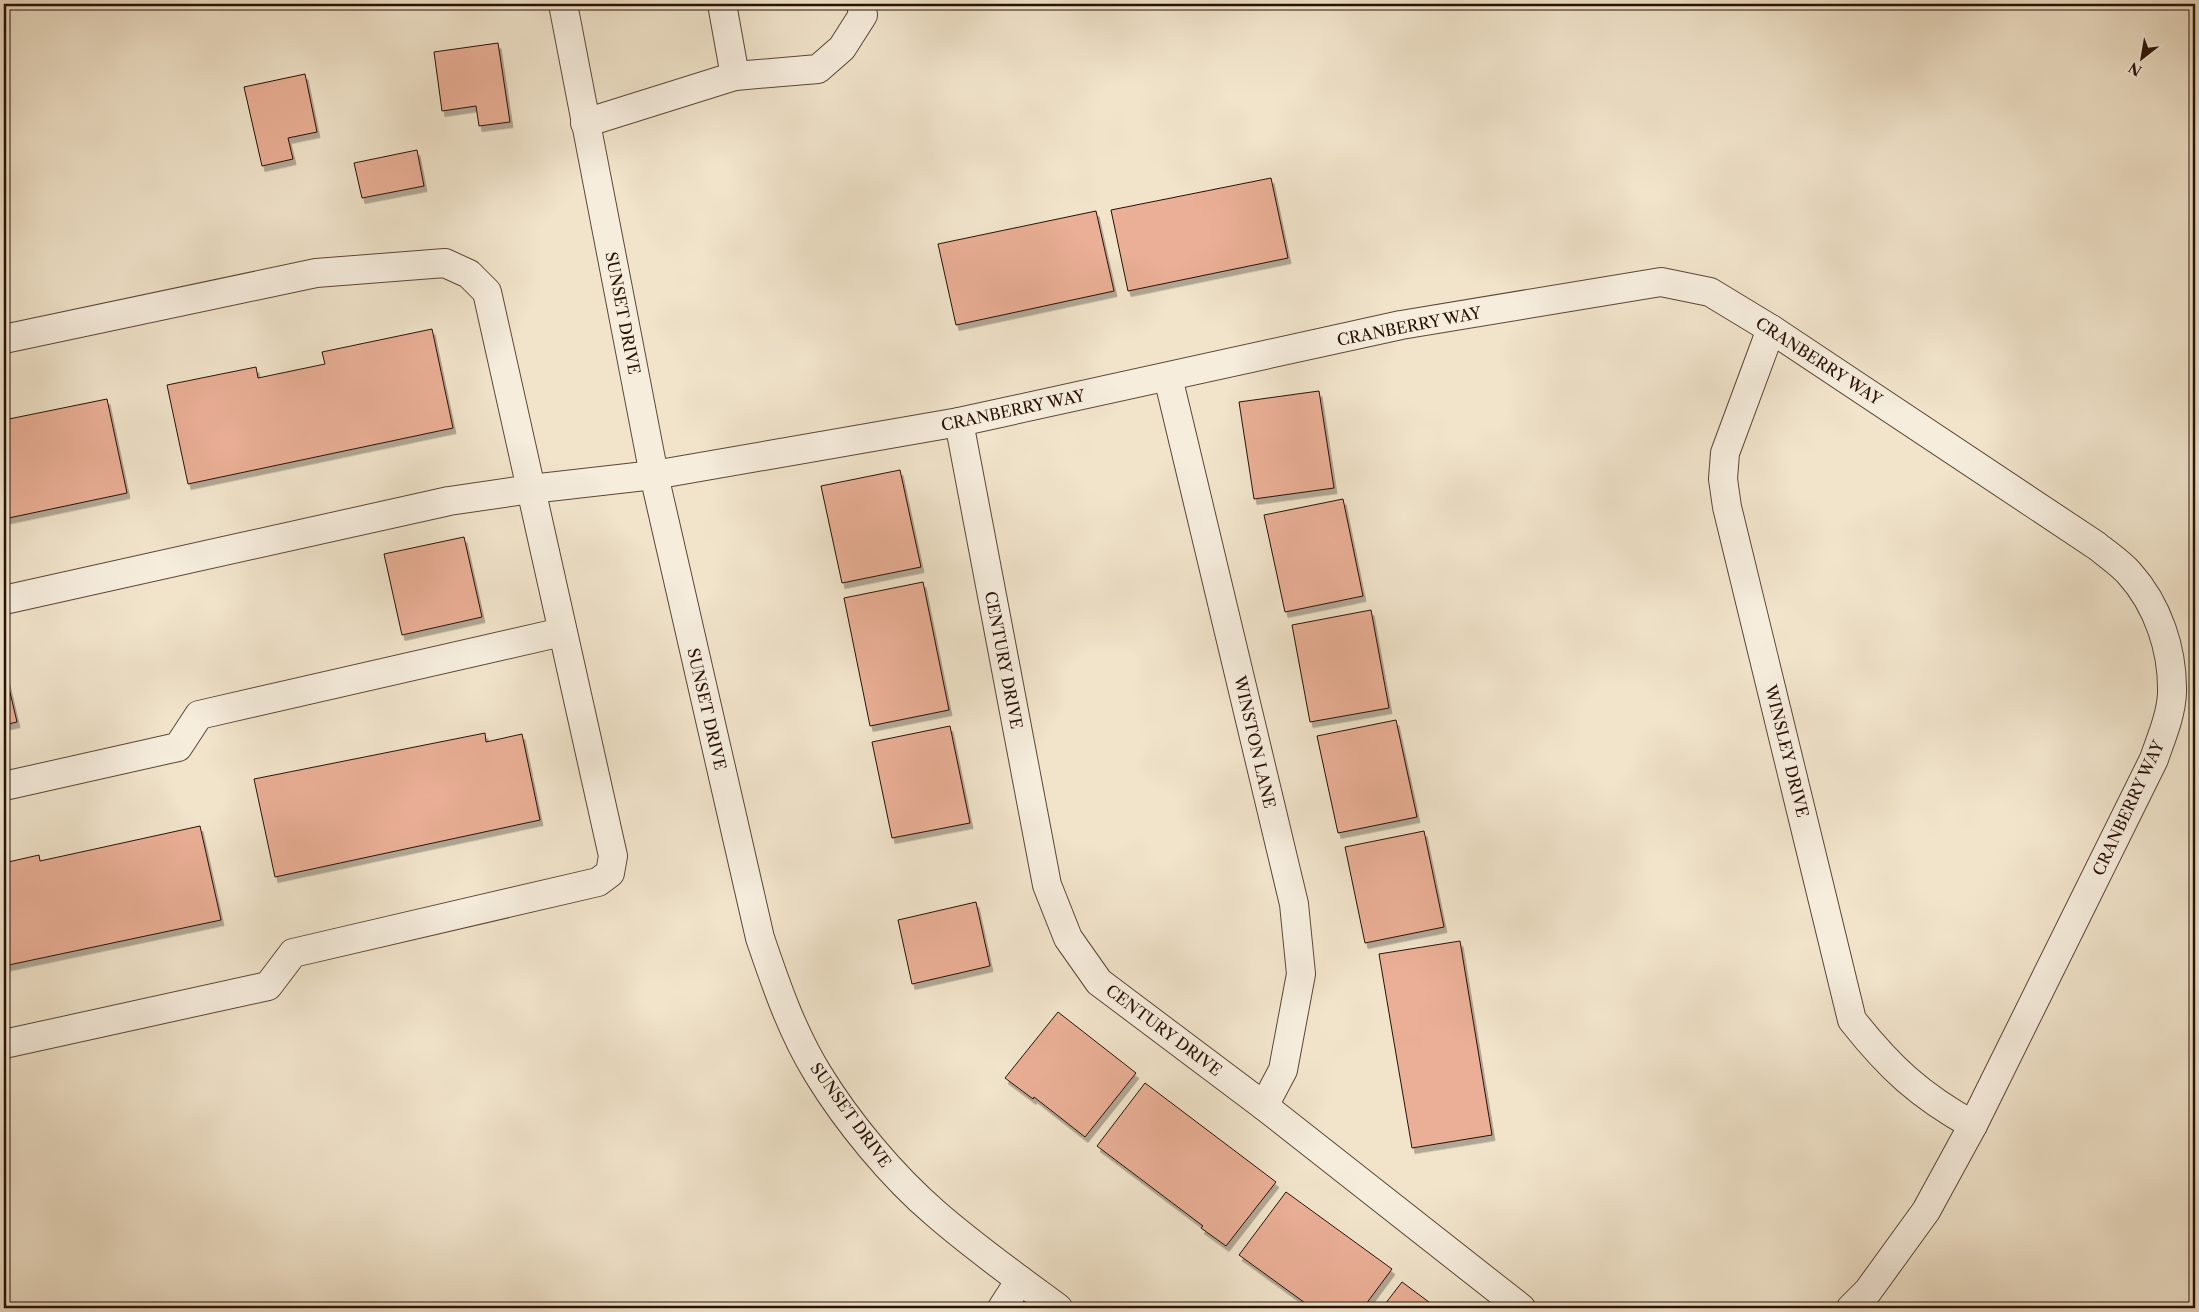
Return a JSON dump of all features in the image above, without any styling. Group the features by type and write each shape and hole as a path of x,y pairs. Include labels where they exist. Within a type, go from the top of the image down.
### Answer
{"street":[{"name":"SUNSET DRIVE","path":"563,4 654,476 760,938 785,1010 818,1074 862,1136 896,1176 934,1213 1058,1308"},
{"path":"722,4 736,76"},
{"path":"585,123 736,76 818,69 842,48 863,15 861,4"},
{"path":"4,339 316,273 445,263 468,274 487,292 613,856 610,873 598,882 293,953 268,986 4,1044"},
{"name":"CRANBERRY WAY","path":"4,600 449,501 531,489 654,476 959,422 1401,325 1661,282 1710,292 1771,329 2097,546 2130,574 2150,604 2163,630 2170,661 2172,694 2166,723 2154,759 1973,1125 1926,1211 1868,1291 1851,1308"},
{"name":"WINSLEY DRIVE","path":"1771,329 1725,453 1723,479 1727,507 1852,1020 1877,1052 1904,1079 1942,1108 1973,1125"},
{"name":"WINSTON LANE","path":"1168,377 1294,904 1301,974 1283,1070 1264,1106"},
{"name":"CENTURY DRIVE","path":"959,422 1047,885 1068,938 1099,982 1264,1106 1520,1308"},
{"path":"4,786 178,747 199,715 562,632"},
{"path":"1002,1308 1020,1280"}],"building":[{"path":"498,43 510,122 479,126 476,106 442,111 434,52"},
{"path":"305,74 317,132 288,138 293,159 262,166 244,87"},
{"path":"417,150 424,186 362,198 354,163"},
{"path":"1271,178 1288,258 1128,291 1111,210"},
{"path":"1096,211 1114,291 956,325 938,244"},
{"path":"432,329 453,428 188,484 167,385 256,367 258,378 325,364 322,352"},
{"path":"1319,391 1334,488 1254,499 1239,402"},
{"path":"107,399 127,493 4,519 4,420"},
{"path":"900,470 921,567 842,583 821,486"},
{"path":"1343,499 1363,596 1285,612 1264,515"},
{"path":"464,537 482,617 402,635 384,554"},
{"path":"923,582 949,710 870,726 844,598"},
{"path":"1371,610 1389,708 1310,722 1292,625"},
{"path":"4,667 17,722 4,725"},
{"path":"1396,720 1417,817 1338,833 1317,736"},
{"path":"950,726 970,823 892,838 872,742"},
{"path":"485,733 486,742 522,734 540,820 275,877 254,779"},
{"path":"200,826 221,920 4,966 4,863 39,855 40,861"},
{"path":"1424,831 1444,927 1365,943 1345,847"},
{"path":"976,902 990,966 912,984 898,920"},
{"path":"1460,941 1492,1135 1412,1148 1379,954"},
{"path":"1058,1012 1136,1073 1085,1137 1034,1097 1033,1099 1005,1078"},
{"path":"1145,1083 1276,1182 1226,1246 1201,1228 1203,1226 1097,1146"},
{"path":"1286,1192 1392,1269 1363,1308 1312,1308 1239,1255"},
{"path":"1402,1282 1437,1308 1382,1308"}]}
